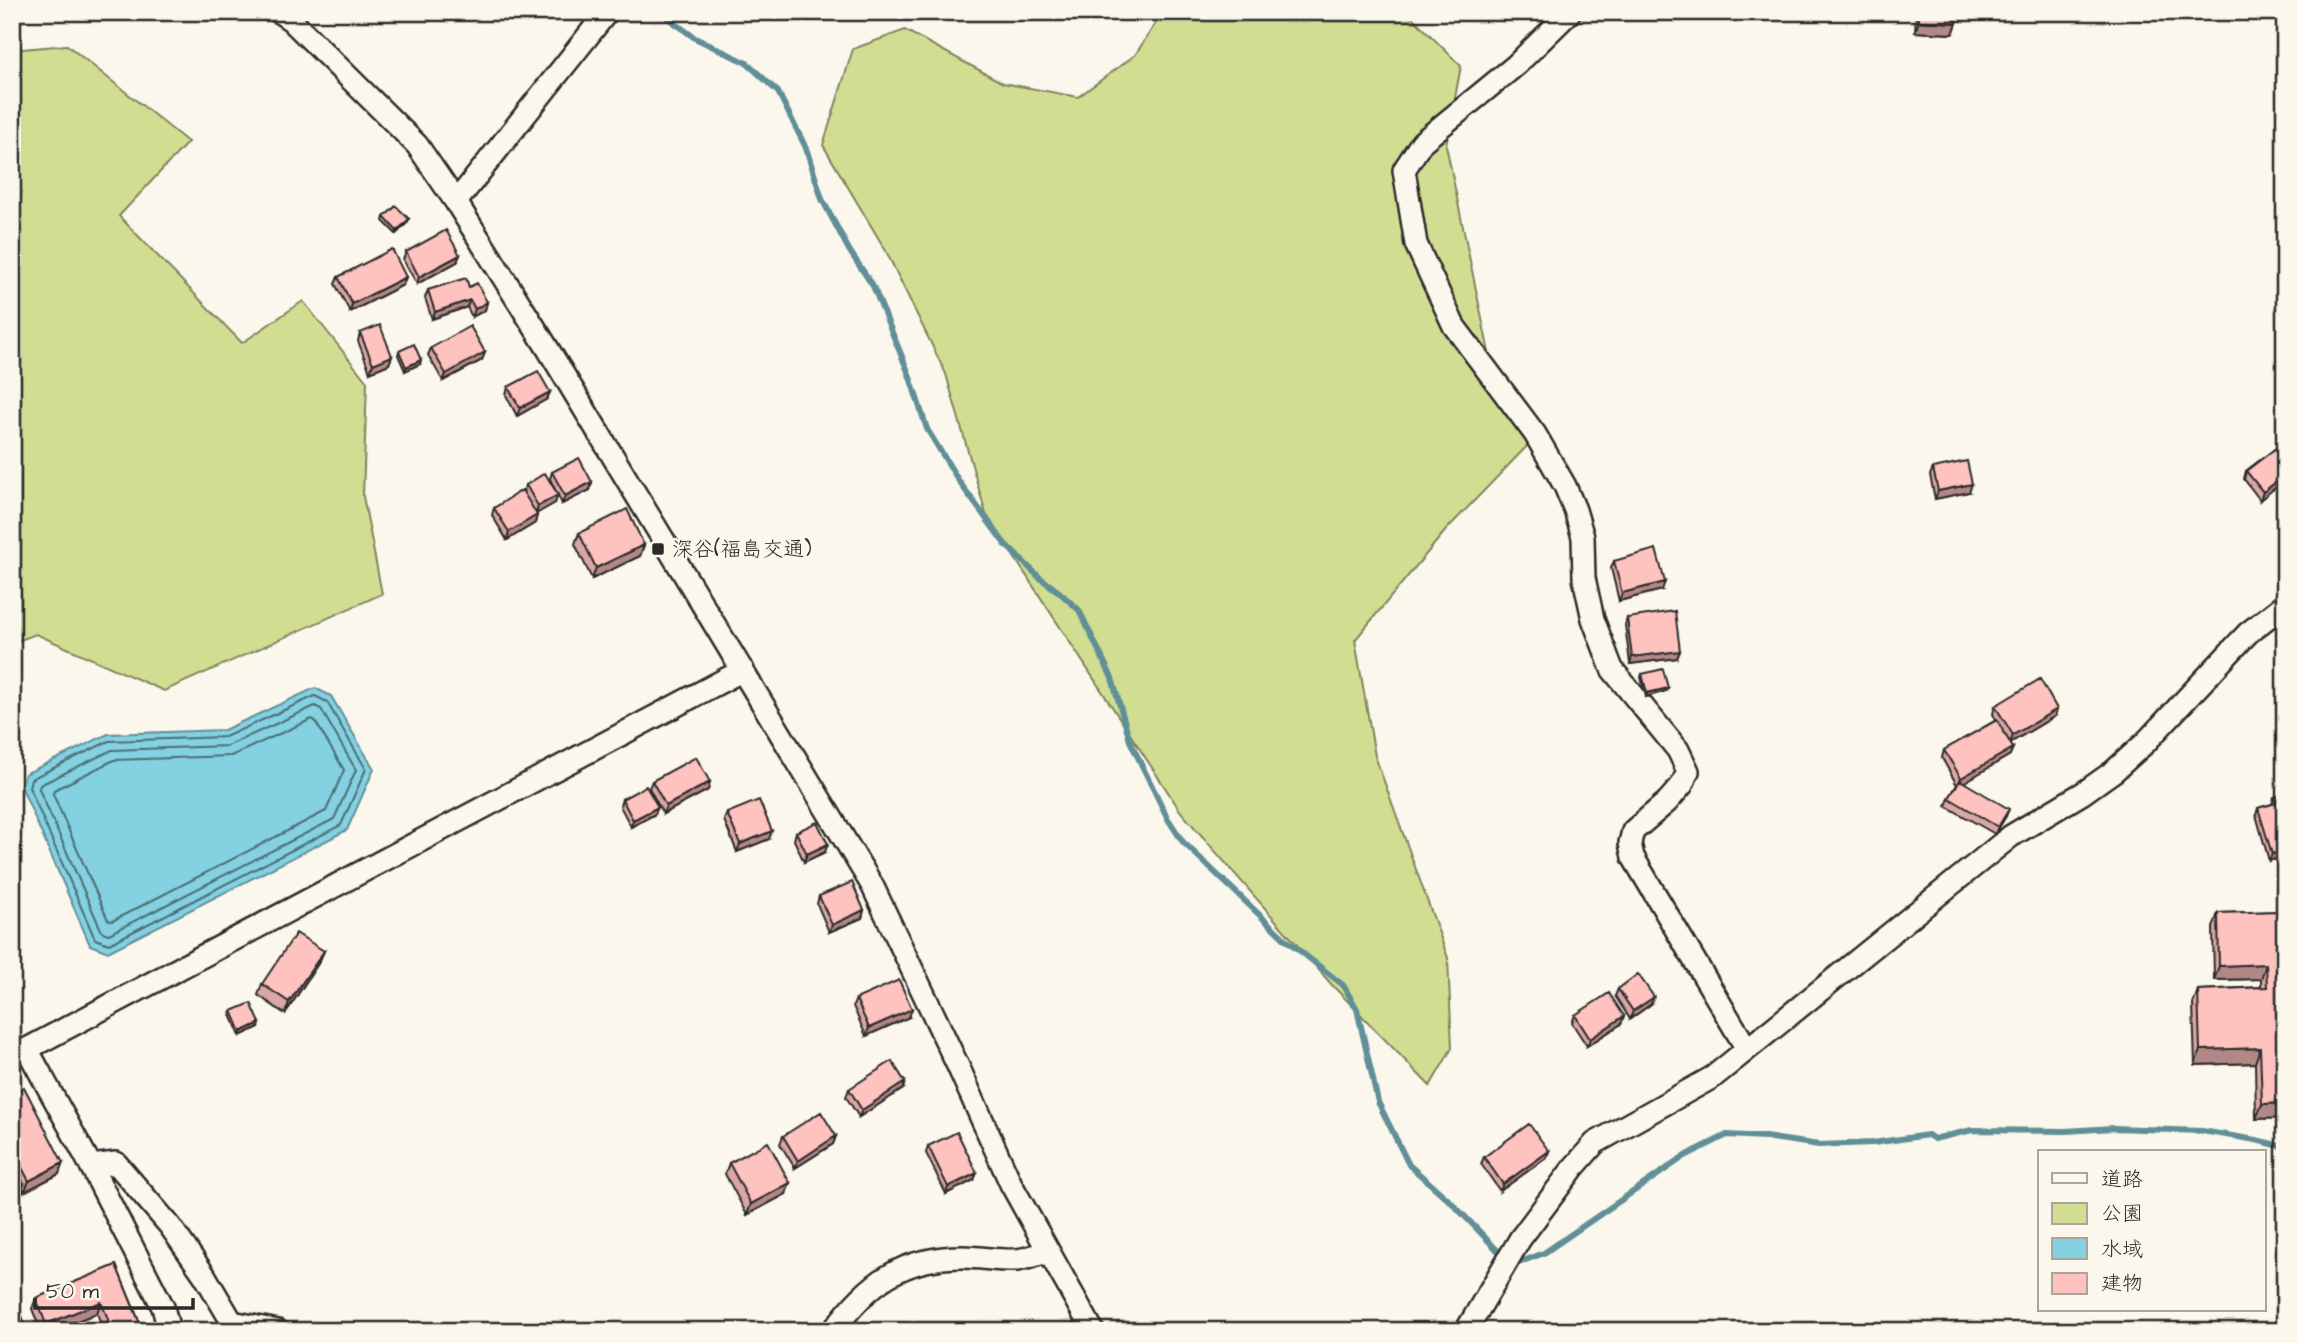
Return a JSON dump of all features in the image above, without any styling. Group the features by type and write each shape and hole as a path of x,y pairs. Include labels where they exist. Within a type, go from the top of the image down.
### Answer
{"street":[{"path":"279,12 291,20 417,145 456,202 872,885 1011,1184 1093,1331"},
{"path":"456,202 607,12"},
{"path":"1570,12 1516,65 1422,142 1404,170 1416,244 1454,326 1535,434 1565,486 1583,537 1584,578 1593,619 1612,669 1678,750 1688,771 1682,785 1667,802 1633,831 1630,843 1633,857 1747,1049"},
{"path":"1466,1331 1520,1239 1595,1143 1713,1077 2011,836 2114,771 2139,750 2248,633 2285,604"},
{"path":"169,1331 163,1307 91,1166 20,1052 743,670"},
{"path":"91,1166 116,1163 170,1226 205,1276 232,1326 278,1331"},
{"path":"833,1331 850,1307 887,1275 923,1261 962,1257 1019,1260 1048,1252"}],"green space":[{"path":"1163,12 1407,12 1461,66 1446,145 1492,367 1529,444 1446,530 1355,640 1375,756 1448,958 1452,1048 1430,1086 1332,985 1181,812 986,514 946,374 886,251 823,145 853,49 905,30 1003,83 1078,97 1135,55"},
{"path":"67,45 188,142 119,216 242,343 303,301 367,382 363,496 382,594 164,691 36,634 12,643 12,50"}],"water":[{"path":"315,688 331,696 374,769 347,830 108,952 90,945 21,786 25,774 108,734 224,730"}],"building":[{"path":"1919,12 1957,12 1957,23 1919,21"},
{"path":"396,206 409,219 397,231 384,217"},
{"path":"446,230 460,255 419,277 406,252"},
{"path":"392,249 406,277 352,304 338,277"},
{"path":"466,278 469,287 477,283 487,302 475,309 470,300 435,312 428,290"},
{"path":"380,325 392,356 373,364 360,333"},
{"path":"470,326 485,352 446,374 431,348"},
{"path":"414,344 421,360 406,367 399,351"},
{"path":"538,371 550,392 520,408 508,387"},
{"path":"2285,441 2285,475 2263,492 2246,471"},
{"path":"579,458 592,482 565,496 552,472"},
{"path":"1967,461 1972,484 1938,491 1933,468"},
{"path":"545,473 558,495 538,506 526,485"},
{"path":"522,490 537,515 509,532 494,508"},
{"path":"627,509 644,545 596,568 579,533"},
{"path":"1656,549 1665,582 1622,593 1614,561"},
{"path":"1675,611 1680,651 1632,657 1627,618"},
{"path":"1663,669 1668,688 1647,693 1642,674"},
{"path":"2040,679 2057,709 2013,735 1995,706"},
{"path":"1997,720 2013,748 1961,778 1944,750"},
{"path":"696,757 710,782 666,806 652,781"},
{"path":"1960,780 2009,809 1998,827 1949,798"},
{"path":"646,786 658,807 633,820 622,799"},
{"path":"2285,795 2285,850 2272,854 2258,808 2276,803 2274,797"},
{"path":"759,800 772,831 740,844 727,813"},
{"path":"817,822 828,844 807,854 796,832"},
{"path":"852,882 864,910 832,925 819,896"},
{"path":"2281,911 2285,950 2285,1103 2262,1104 2260,1048 2200,1050 2198,990 2267,987 2266,964 2219,966 2218,913"},
{"path":"296,933 324,951 289,1002 262,984"},
{"path":"1638,974 1654,997 1633,1011 1618,989"},
{"path":"899,980 912,1009 869,1028 856,999"},
{"path":"1609,993 1624,1016 1590,1039 1575,1015"},
{"path":"251,1003 260,1023 241,1032 232,1011"},
{"path":"892,1061 905,1082 862,1110 849,1089"},
{"path":"24,1087 63,1163 29,1181 12,1149 12,1093"},
{"path":"821,1112 836,1136 798,1161 783,1136"},
{"path":"1529,1124 1549,1151 1503,1184 1484,1157"},
{"path":"957,1132 977,1173 948,1187 928,1146"},
{"path":"768,1142 790,1183 751,1204 729,1163"},
{"path":"12,1161 24,1184 12,1191"},
{"path":"116,1265 143,1331 85,1331 109,1321 101,1302 46,1324 36,1298"},
{"path":"17,1304 28,1331 12,1331 12,1306"}],"waterway":[{"path":"660,12 695,38 747,63 778,92 806,148 822,199 849,250 873,286 909,374 927,429 960,483 1005,544 1079,610 1112,678 1130,741 1168,819 1183,842 1286,940 1343,985 1357,1009 1378,1102 1409,1165 1451,1202 1501,1254 1518,1263 1544,1253 1685,1156 1727,1135 1765,1137 1819,1145 1873,1143 1928,1135 1934,1139 1972,1130 2066,1131 2113,1128 2202,1131 2285,1147"}],"place":[{"name":"深谷(福島交通)","path":"658,549"}]}
